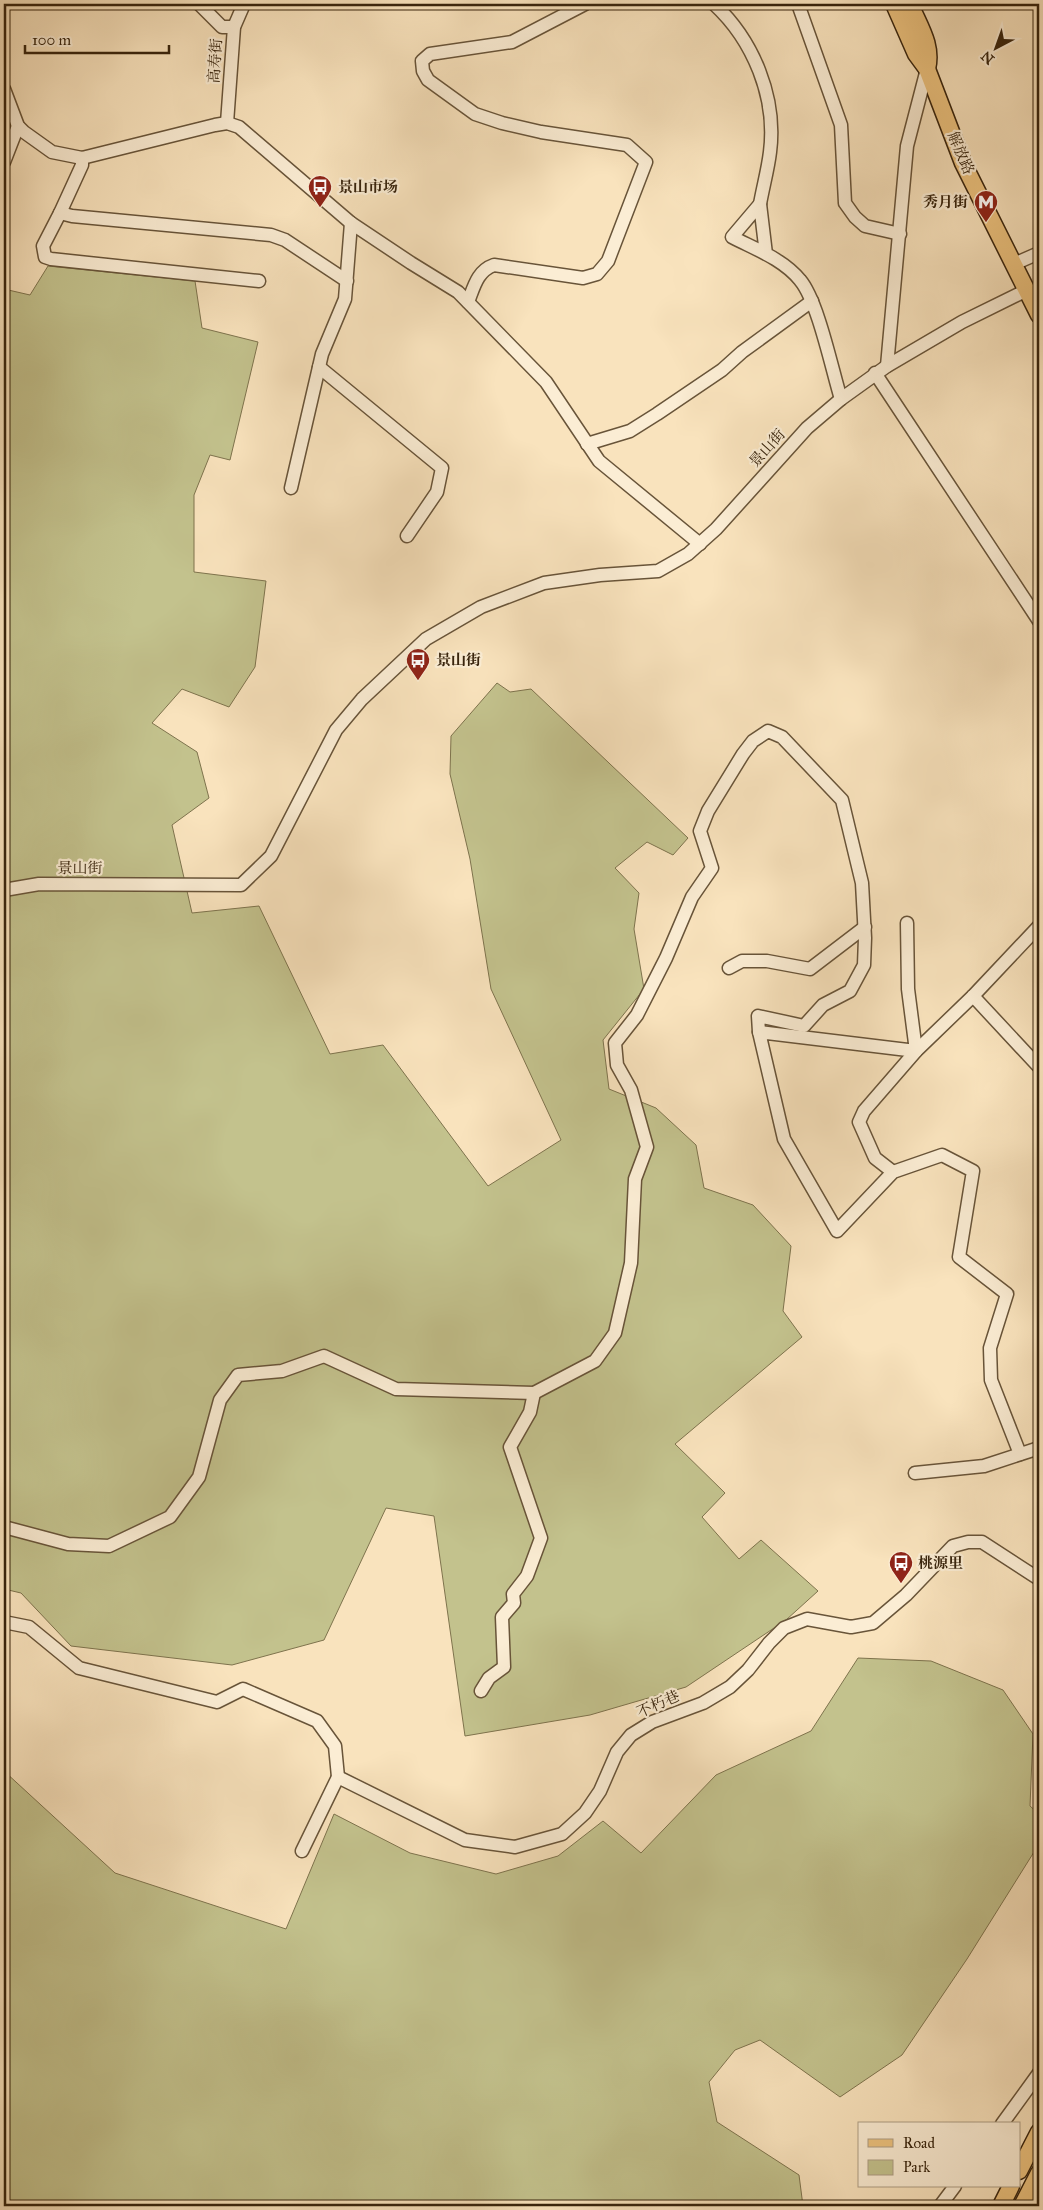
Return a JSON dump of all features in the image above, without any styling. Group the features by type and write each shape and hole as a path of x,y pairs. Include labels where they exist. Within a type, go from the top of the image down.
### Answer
{"main road":[{"name":"解放路","path":"894,4 916,54 927,69 963,163 1039,315"},
{"name":"解放路","path":"910,4 929,48 930,56 927,69"},
{"path":"1020,2169 1039,2132"},
{"path":"1022,2206 1039,2173"},
{"path":"1001,2206 1010,2188"}],"street":[{"path":"199,4 222,27 256,4"},
{"path":"468,302 477,278 486,268 494,265 583,278 597,274 608,261 646,162 627,145 541,132 502,123 475,114 428,80 423,71 422,61 430,54 512,42 585,4"},
{"path":"714,4 737,28 754,54 764,86 770,119 770,151 760,204 766,254"},
{"path":"798,4 841,125 846,203 855,217 865,226 900,234"},
{"name":"高寿街","path":"227,123 239,16"},
{"path":"886,366 908,146 927,69"},
{"path":"4,89 18,126 33,140 52,152 82,158 227,123 239,127 351,223 458,292 546,382 599,461 700,544"},
{"path":"4,162 18,126"},
{"path":"82,158 82,165 43,246 45,257 259,282"},
{"path":"760,204 732,237 777,260 800,280 812,301 841,399"},
{"path":"60,213 72,216 270,235 285,240 347,281"},
{"path":"291,488 322,354 345,299 351,223"},
{"path":"1014,264 1039,253"},
{"name":"景山街","path":"4,890 39,884 241,885 272,856 336,730 362,699 426,640 481,607 544,582 600,575 658,571 688,554 716,529 807,428 841,399 886,366 962,322 1027,290"},
{"path":"587,444 630,431 722,370 742,352 812,301"},
{"path":"319,366 442,468 437,492 407,536"},
{"path":"875,373 1039,621"},
{"path":"4,1527 68,1544 109,1546 170,1517 199,1477 220,1400 238,1375 282,1371 324,1356 396,1389 534,1393 595,1361 615,1332 631,1263 635,1179 647,1147 631,1090 617,1066 615,1043 637,1015 666,958 692,898 712,868 700,831 708,811 743,754 768,731 782,737 842,800 862,883 865,927 864,965 850,991 823,1006 804,1026 758,1016 759,1032 784,1139 837,1231 893,1172 942,1155 973,1171 959,1257 1007,1294 990,1348 991,1380 1020,1454"},
{"path":"907,923 908,989 916,1051"},
{"path":"893,1172 875,1158 859,1122 864,1111 916,1051 973,996 1039,926"},
{"path":"729,968 742,961 767,961 810,969 865,927"},
{"path":"973,996 1039,1068"},
{"path":"759,1032 916,1051"},
{"path":"481,1691 489,1678 504,1667 502,1617 514,1603 513,1594 527,1576 541,1538 510,1448 530,1412 534,1393"},
{"path":"915,1472 984,1466 1039,1448"},
{"name":"不朽巷","path":"338,1777 466,1840 516,1847 562,1834 585,1813 600,1791 617,1752 632,1735 652,1722 703,1703 730,1687 748,1670 769,1643 784,1628 806,1619 851,1627 873,1623 906,1595 953,1546 968,1542 982,1542 1039,1579"},
{"path":"4,1622 29,1626 79,1668 216,1702 243,1689 317,1721 335,1746 338,1777 302,1851"},
{"path":"1003,2122 1039,2073"},
{"path":"940,2206 954,2188"}],"green space":[{"path":"48,266 195,281 202,328 258,342 230,460 210,455 194,495 194,572 266,581 255,667 229,707 182,689 152,723 197,752 209,798 172,825 192,913 259,906 330,1054 383,1045 488,1186 561,1140 491,989 470,859 450,774 451,736 497,683 510,692 531,689 688,838 673,855 647,842 615,868 639,893 634,929 644,989 603,1040 609,1089 656,1108 696,1145 704,1188 753,1205 791,1246 783,1311 802,1337 675,1444 725,1493 702,1517 739,1559 761,1540 818,1591 786,1620 686,1687 590,1715 465,1736 434,1516 386,1508 324,1640 232,1665 71,1646 21,1593 4,1589 4,289 30,295"},
{"path":"858,1658 931,1661 1003,1690 1033,1734 1030,1806 1039,1814 1039,1844 967,1959 902,2055 840,2097 760,2040 735,2050 709,2082 717,2122 799,2175 803,2206 4,2206 4,1771 115,1873 286,1929 334,1814 410,1853 496,1874 558,1856 603,1821 641,1853 716,1775 811,1731"}],"place":[{"name":"景山市场","path":"320,208"},
{"name":"秀月街","path":"986,223"},
{"name":"景山街","path":"418,681"},
{"name":"桃源里","path":"901,1584"}]}
